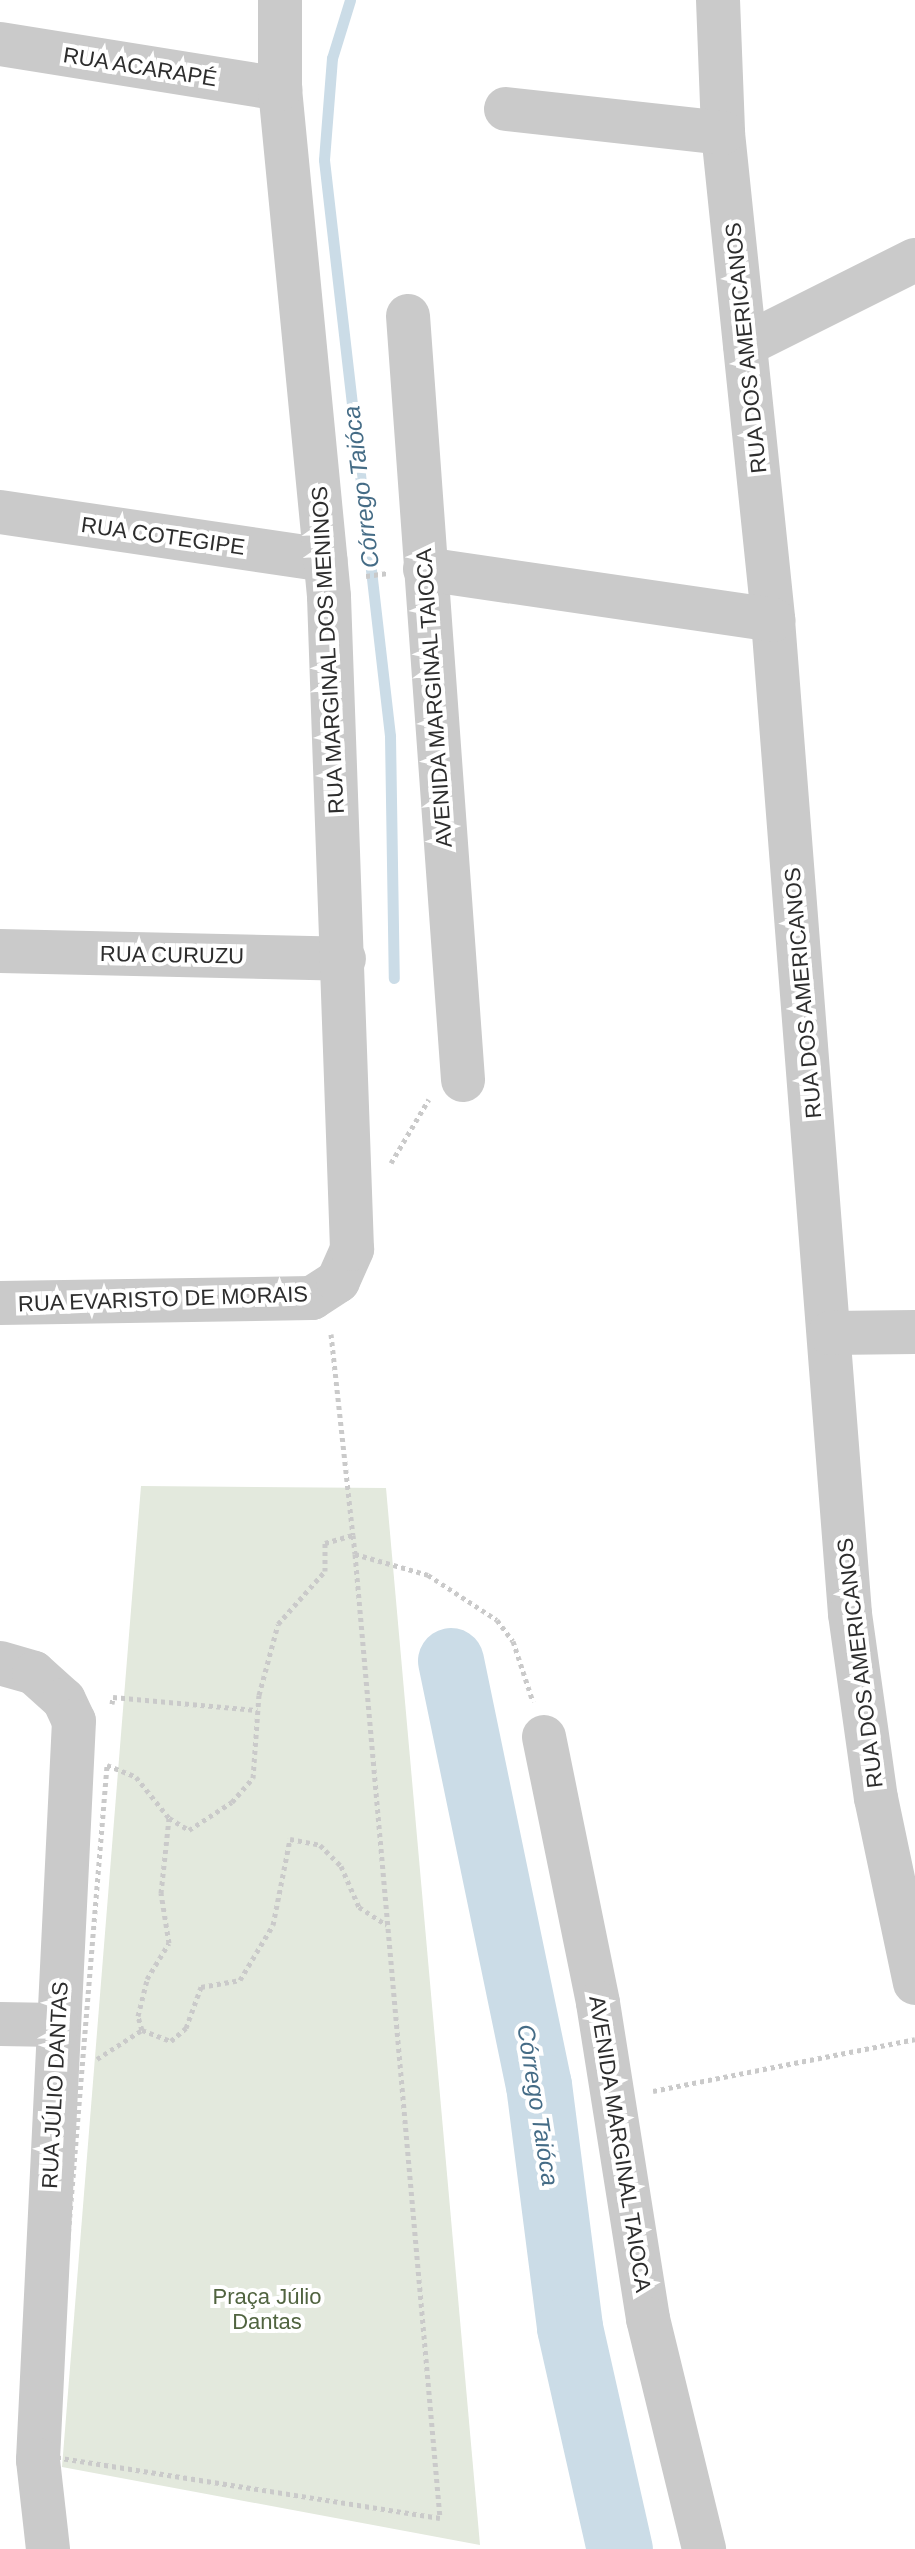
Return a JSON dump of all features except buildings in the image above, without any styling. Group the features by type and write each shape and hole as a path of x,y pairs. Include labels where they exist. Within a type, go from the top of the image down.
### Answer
{"street":[{"name":"RUA MARGINAL DOS MENINOS","path":"280,0 280,89 344,568 344,959 354,1226 347,1268 326,1292"},
{"name":"RUA DOS AMERICANOS","path":"718,0 723,133 773,620 850,1614 876,1798 915,1983"},
{"name":"RUA ACARAPÉ","path":"0,44 280,89"},
{"path":"506,109 723,133"},
{"path":"745,345 915,260"},
{"name":"AVENIDA MARGINAL TAIOCA","path":"408,316 409,571 462,1064"},
{"name":"RUA COTEGIPE","path":"0,512 344,568"},
{"path":"409,571 773,620"},
{"name":"RUA CURUZU","path":"0,951 344,959"},
{"name":"RUA EVARISTO DE MORAIS","path":"0,1303 299,1300 326,1292"},
{"path":"830,1333 915,1332"},
{"name":"RUA JÚLIO DANTAS","path":"0,1663 42,1679 64,1700 74,1721 38,2460 48,2549"},
{"name":"AVENIDA MARGINAL TAIOCA","path":"544,1737 615,2098 648,2319 704,2549"},
{"path":"0,2024 57,2025"}],"path":[{"path":"344,568 409,571"},
{"path":"387,1171 462,1064"},
{"path":"108,1752 50,2456 440,2518 355,1554 326,1292"},
{"path":"107,1765 136,1777 169,1818 189,1830 206,1824 253,1778 257,1710 278,1624 325,1571 325,1543 353,1535"},
{"path":"355,1554 428,1575 497,1620 513,1641 544,1737"},
{"path":"112,1711 113,1697 257,1710"},
{"path":"142,2030 138,2016 147,1979 169,1943 161,1893 169,1818"},
{"path":"142,2030 171,2041 186,2028 201,1987 240,1980 273,1925 290,1839 320,1845 341,1866 359,1907 388,1926"},
{"path":"82,2064 110,2055 142,2030"},
{"path":"615,2098 915,2039"}],"green space":[{"name":"Praça Júlio Dantas","path":"141,1486 386,1488 480,2545 62,2467"}],"waterway":[{"name":"Córrego Taióca","path":"350,0 332,58 324,160 390,736 394,978"},
{"name":"Córrego Taióca","path":"451,1661 539,2085 570,2328 620,2549"}]}
